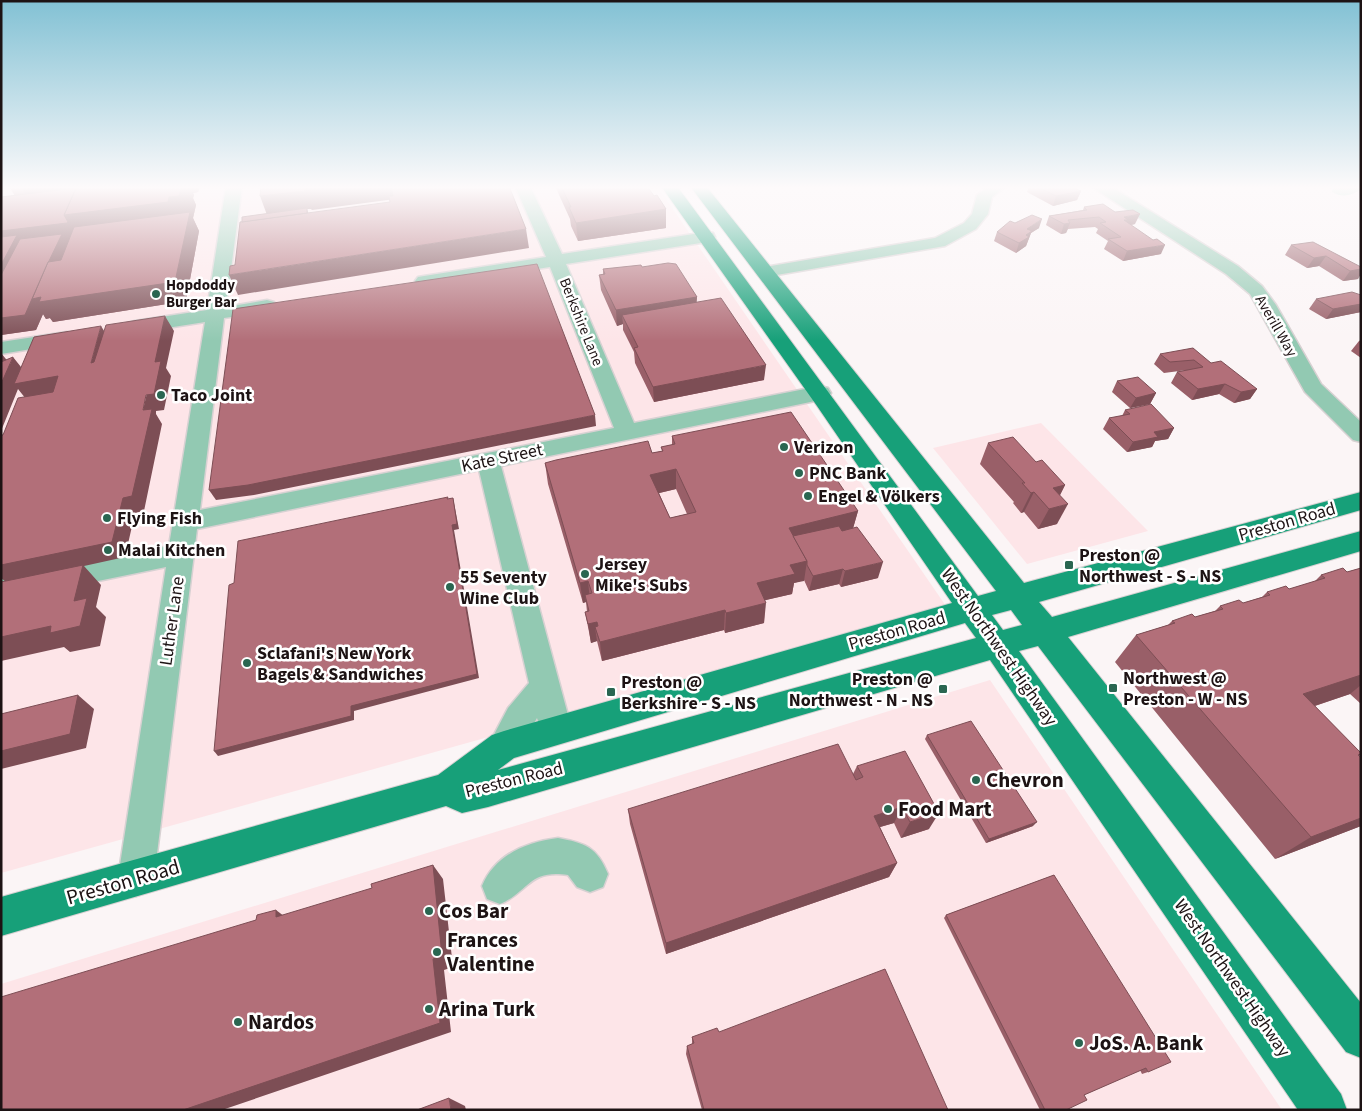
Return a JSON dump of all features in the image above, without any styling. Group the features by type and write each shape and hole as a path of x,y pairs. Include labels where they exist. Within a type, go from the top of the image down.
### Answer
{"main road":[{"path":"707,238 729,244 773,302 800,315"},
{"name":"West Northwest Highway","path":"707,238 820,393 1325,1110"},
{"path":"738,238 1361,1036"},
{"name":"Preston Road","path":"1,916 447,789 504,746 556,730 972,609 1361,501"},
{"name":"Preston Road","path":"447,789 462,796 488,790 1361,541"},
{"path":"556,730 565,768"},
{"path":"488,790 504,746"}],"street":[{"name":"Luther Lane","path":"136,878 146,796 226,238"},
{"name":"Berkshire Lane","path":"546,238 627,432"},
{"path":"403,285 707,238"},
{"path":"765,272 939,242 950,238"},
{"name":"Averill Way","path":"1181,238 1232,270 1256,290 1268,305 1312,387 1361,434"},
{"path":"120,329 282,304"},
{"path":"1,348 82,335"},
{"name":"Kate Street","path":"185,522 820,393"},
{"path":"488,461 543,688 556,730"},
{"path":"1,590 181,554"},
{"path":"504,746 519,718 543,688"},
{"path":"500,886 516,869 539,858 558,856 577,859 590,874"}],"shaded area":[{"path":"1,238 693,238 948,609 1,873"},
{"path":"1041,423 1148,531 1027,564 933,448"},
{"path":"990,680 1282,1110 1,1110 1,984"}],"building":[{"path":"1,238 15,238 1,265"},
{"path":"60,238 25,315 1,318 1,275 20,239"},
{"path":"70,238 184,238 175,282 39,302 41,297 32,299 48,262 61,260"},
{"path":"238,238 469,238 229,275 230,266 235,265"},
{"path":"1009,238 1028,238 1019,243"},
{"path":"1150,238 1153,240 1157,239 1165,245 1127,251 1108,239"},
{"path":"1313,242 1361,267 1361,269 1350,271 1326,256 1314,258 1291,245"},
{"path":"668,263 676,264 697,297 616,310 599,275 605,274 603,269 641,265 642,267"},
{"path":"537,264 595,415 248,485 209,490 233,309"},
{"path":"1352,292 1361,295 1361,304 1333,309 1316,299"},
{"path":"721,298 766,365 653,387 634,348 638,347 622,315"},
{"path":"165,316 155,362 161,361 154,394 146,395 143,410 152,409 132,496 123,498 112,542 1,565 1,435 3,435 18,398 53,392 58,376 14,384 34,337 101,326 91,363 94,362 106,325"},
{"path":"1193,348 1211,363 1221,361 1257,389 1241,392 1225,384 1198,389 1177,372 1203,367 1194,360 1170,362 1160,354"},
{"path":"13,357 1,384 1,362"},
{"path":"1138,377 1156,393 1136,398 1117,381"},
{"path":"1151,404 1174,428 1154,432 1158,437 1133,442 1109,418 1130,414 1125,410"},
{"path":"791,412 858,511 789,528 807,561 790,565 795,574 757,583 766,603 726,613 725,610 600,642 595,627 598,626 597,622 588,624 585,612 589,611 585,595 592,593 588,581 580,583 545,463 648,441 652,453 663,451 661,447 675,444 672,436","holes":["676,469 696,512 670,518 650,475"]},
{"path":"1013,437 1036,462 1042,460 1065,485 1053,488 1068,504 1049,509 1034,492 1031,493 1022,483 1025,483 988,443"},
{"path":"448,497 447,499 453,498 457,524 452,525 477,674 351,706 351,716 214,751 229,585 234,583 238,541"},
{"path":"839,526 842,531 857,527 883,562 813,576 793,536"},
{"path":"83,565 74,601 87,598 80,626 50,633 51,626 1,637 1,582"},
{"path":"1343,568 1347,572 1361,568 1361,675 1303,694 1361,753 1358,755 1361,757 1361,818 1311,837 1136,635 1175,623 1172,621 1192,614 1195,617 1223,609 1220,606 1239,600 1243,603 1270,595 1267,592 1286,586 1289,589 1325,578 1321,575"},
{"path":"78,695 70,734 1,751 1,714"},
{"name":"Chevron","path":"971,721 1037,822 989,839 927,735"},
{"path":"838,744 856,780 863,777 857,766 905,751 939,813 910,822 902,807 874,816 897,863 666,943 628,809"},
{"path":"433,865 442,956 433,959 440,1023 183,1110 1,1110 1,997 256,920 257,915 276,910 276,917 372,888 371,884"},
{"path":"1054,875 1171,1062 1148,1072 1146,1068 1084,1095 1087,1100 1066,1110 1045,1110 946,915"},
{"path":"885,969 948,1110 704,1110 687,1046 694,1043 692,1037 717,1028 719,1032"},
{"path":"449,1098 451,1110 417,1110"}],"place":[{"name":"Hopdoddy Burger Bar","path":"156,294"},
{"name":"Taco Joint","path":"161,395"},
{"name":"Verizon","path":"784,447"},
{"name":"PNC Bank","path":"799,473"},
{"name":"Engel & Völkers","path":"808,496"},
{"name":"Flying Fish","path":"107,518"},
{"name":"Malai Kitchen","path":"108,550"},
{"name":"Preston @ Northwest - S - NS","path":"1069,565"},
{"name":"Jersey Mike's Subs","path":"585,574"},
{"name":"55 Seventy Wine Club","path":"450,587"},
{"name":"Sclafani's New York Bagels & Sandwiches","path":"247,663"},
{"name":"Northwest @ Preston - W - NS","path":"1113,688"},
{"name":"Preston @ Northwest - N - NS","path":"943,689"},
{"name":"Preston @ Berkshire - S - NS","path":"611,692"},
{"name":"Chevron","path":"976,780"},
{"name":"Food Mart","path":"888,809"},
{"name":"Cos Bar","path":"429,911"},
{"name":"Frances Valentine","path":"437,952"},
{"name":"Arina Turk","path":"429,1009"},
{"name":"Nardos","path":"238,1022"},
{"name":"JoS. A. Bank","path":"1079,1043"}]}
